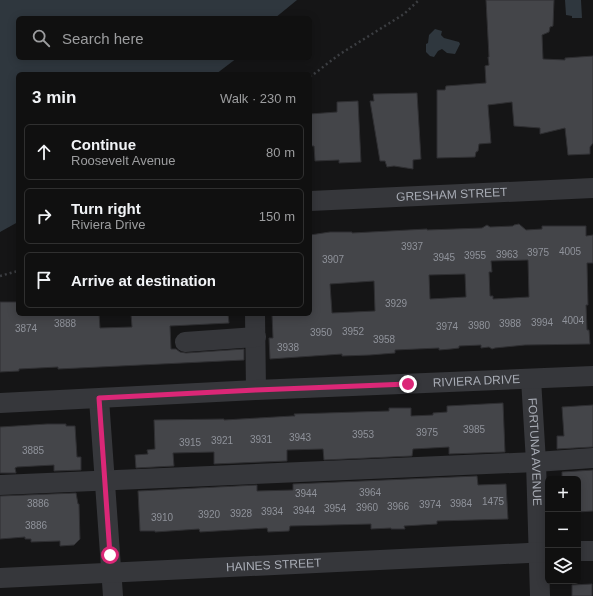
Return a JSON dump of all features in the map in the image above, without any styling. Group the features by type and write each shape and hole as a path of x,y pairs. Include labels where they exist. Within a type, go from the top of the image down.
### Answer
{"street":[{"name":"GRESHAM STREET","path":"312,201 593,188"},
{"path":"256,316 256,390"},
{"path":"185,342 256,337"},
{"name":"RIVIERA DRIVE","path":"0,403 256,390 593,376"},
{"name":"FORTUNA AVENUE","path":"531,379 543,552 540,596"},
{"path":"99,398 113,596"},
{"path":"0,485 536,462 593,458"},
{"path":"581,551 593,551"},
{"name":"HAINES STREET","path":"0,578 543,552"}],"path":[{"path":"312,75 340,54 404,14 418,0"},
{"path":"0,276 16,272"}],"shaded area":[{"path":"0,0 297,0 277,16 16,16 16,60 234,60 219,72 16,72 16,223 0,232"},
{"path":"565,0 581,0 582,18 572,18 572,16 566,15"},
{"path":"435,29 442,31 441,35 444,38 459,42 460,44 455,54 447,53 442,49 438,51 434,57 430,56 426,52 426,44 428,43 429,35"}],"building":[{"path":"486,0 554,0 553,26 550,27 549,32 542,35 543,59 565,60 565,58 593,56 593,143 590,147 590,154 568,155 565,128 540,134 540,128 514,126 512,102 488,105 491,143 479,144 475,157 437,158 437,90 445,90 446,86 486,83 485,66 489,65 489,57"},
{"path":"417,93 421,159 413,160 413,169 394,166 387,167 385,161 380,161 370,101 374,101 373,94"},
{"path":"358,101 361,162 339,163 339,160 315,161 314,146 312,146 312,114 337,112 337,102"},
{"path":"519,224 526,230 542,229 542,226 586,226 586,236 593,235 593,263 587,263 588,305 586,305 587,330 589,330 590,344 525,345 492,349 489,347 481,348 481,345 459,346 459,348 439,350 439,348 395,350 395,353 370,355 342,356 342,354 270,359 269,338 273,338 272,316 312,316 312,235 330,232 352,233 482,228 487,225 490,227 513,226","holes":["528,260 529,297 493,299 493,296 490,296 489,272 492,272 491,261","465,274 466,297 430,299 429,275","374,281 375,311 332,313 330,284"]},
{"path":"0,302 16,302 16,316 99,316 100,328 132,327 131,316 228,316 229,323 170,326 171,349 176,349 180,352 186,353 244,349 244,360 58,369 58,367 19,369 19,371 0,372"},
{"path":"503,403 505,452 449,454 449,447 413,449 412,456 324,460 323,449 287,450 287,461 214,464 214,452 173,453 174,466 136,468 135,455 148,454 147,450 155,449 154,420 224,420 295,416 294,414 389,411 389,408 411,408 411,416 433,415 433,413 447,412 447,406"},
{"path":"593,405 593,447 557,449 557,436 564,436 562,407"},
{"path":"66,424 66,426 75,426 77,457 81,457 81,470 54,471 54,465 17,467 15,468 16,473 0,473 0,427"},
{"path":"593,470 593,511 581,512 581,476 562,476 562,472"},
{"path":"477,476 478,485 506,484 508,519 437,521 437,524 404,526 405,529 371,529 371,524 290,526 289,531 268,532 267,528 200,532 199,529 155,532 140,531 138,491 257,485 257,491 293,490 293,484"},
{"path":"76,493 79,504 80,539 74,545 60,546 60,541 31,542 31,539 25,539 25,537 0,539 0,496"},
{"path":"592,584 592,596 572,596 572,585"}],"route":[{"path":"110,555 99,398 408,384"}]}
